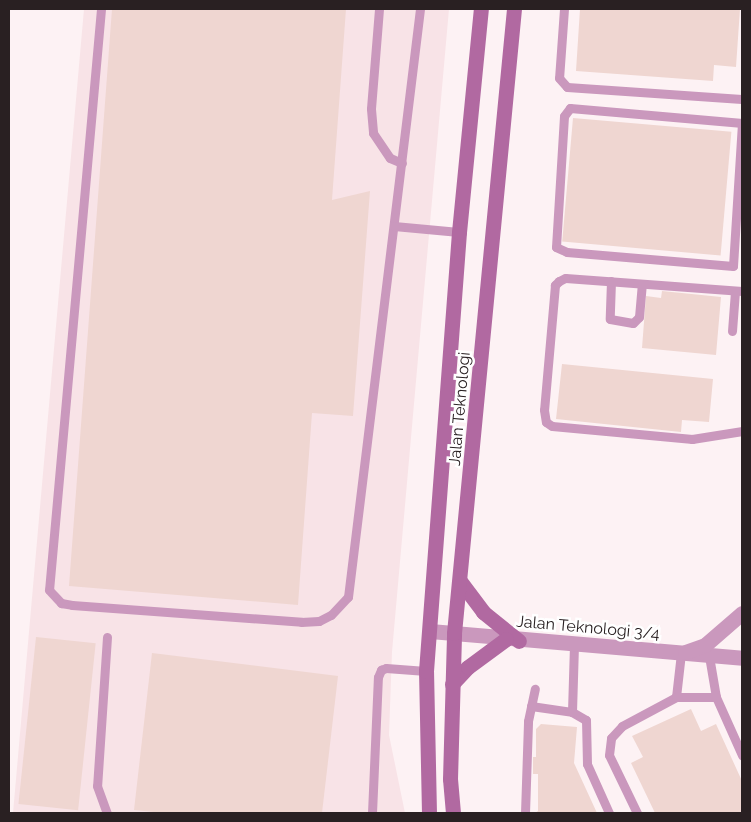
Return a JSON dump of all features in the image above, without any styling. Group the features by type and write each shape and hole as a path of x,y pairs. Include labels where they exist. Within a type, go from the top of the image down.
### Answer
{"street":[{"name":"Jalan Teknologi","path":"429,813 426,671 459,232 481,9"},
{"name":"Jalan Teknologi","path":"454,813 450,779 454,633 514,9"},
{"path":"452,684 468,667 512,640 483,612 460,581"},
{"path":"681,654 705,645 742,613"},
{"name":"Jalan Teknologi 3/4","path":"430,632 742,658"}],"lane":[{"path":"101,9 47,581 49,590 61,603 301,622 319,621 339,609 348,597 420,9"},
{"path":"379,9 370,109 373,133 390,158 402,163"},
{"path":"564,9 559,78 567,87 742,99"},
{"path":"570,108 742,123 738,266 567,252 554,243 564,116 570,108"},
{"path":"394,226 459,232"},
{"path":"732,331 738,291 566,278 555,285 544,410 546,422 552,426 692,439 742,431"},
{"path":"611,281 610,319 633,323 639,317 642,284"},
{"path":"106,637 97,786 107,813"},
{"path":"572,712 574,645"},
{"path":"676,697 681,654"},
{"path":"709,656 716,697 742,755"},
{"path":"372,813 378,678 381,670 386,668 426,671"},
{"path":"525,813 531,706 535,690"},
{"path":"637,813 609,755 611,738 622,726 676,697 716,697"},
{"path":"531,706 572,712 586,720 587,764 609,813"}],"shaded area":[{"path":"84,9 449,9 392,652 389,735 405,813 13,813"}],"building":[{"path":"112,9 346,9 332,200 370,191 353,416 312,413 298,605 69,586"},
{"path":"580,9 740,9 736,67 714,65 713,81 576,71"},
{"path":"573,118 731,132 721,255 562,242"},
{"path":"662,291 721,297 716,355 642,348 646,296 661,298"},
{"path":"562,364 713,379 709,422 682,420 681,432 556,419"},
{"path":"36,637 96,643 78,810 18,804"},
{"path":"152,653 338,676 322,813 164,813 134,810"},
{"path":"691,709 701,731 716,724 742,781 742,813 655,813 631,763 643,757 632,736"},
{"path":"541,724 577,727 574,763 597,813 535,813 538,811 538,774 533,774 533,757 536,757 536,729"}]}
